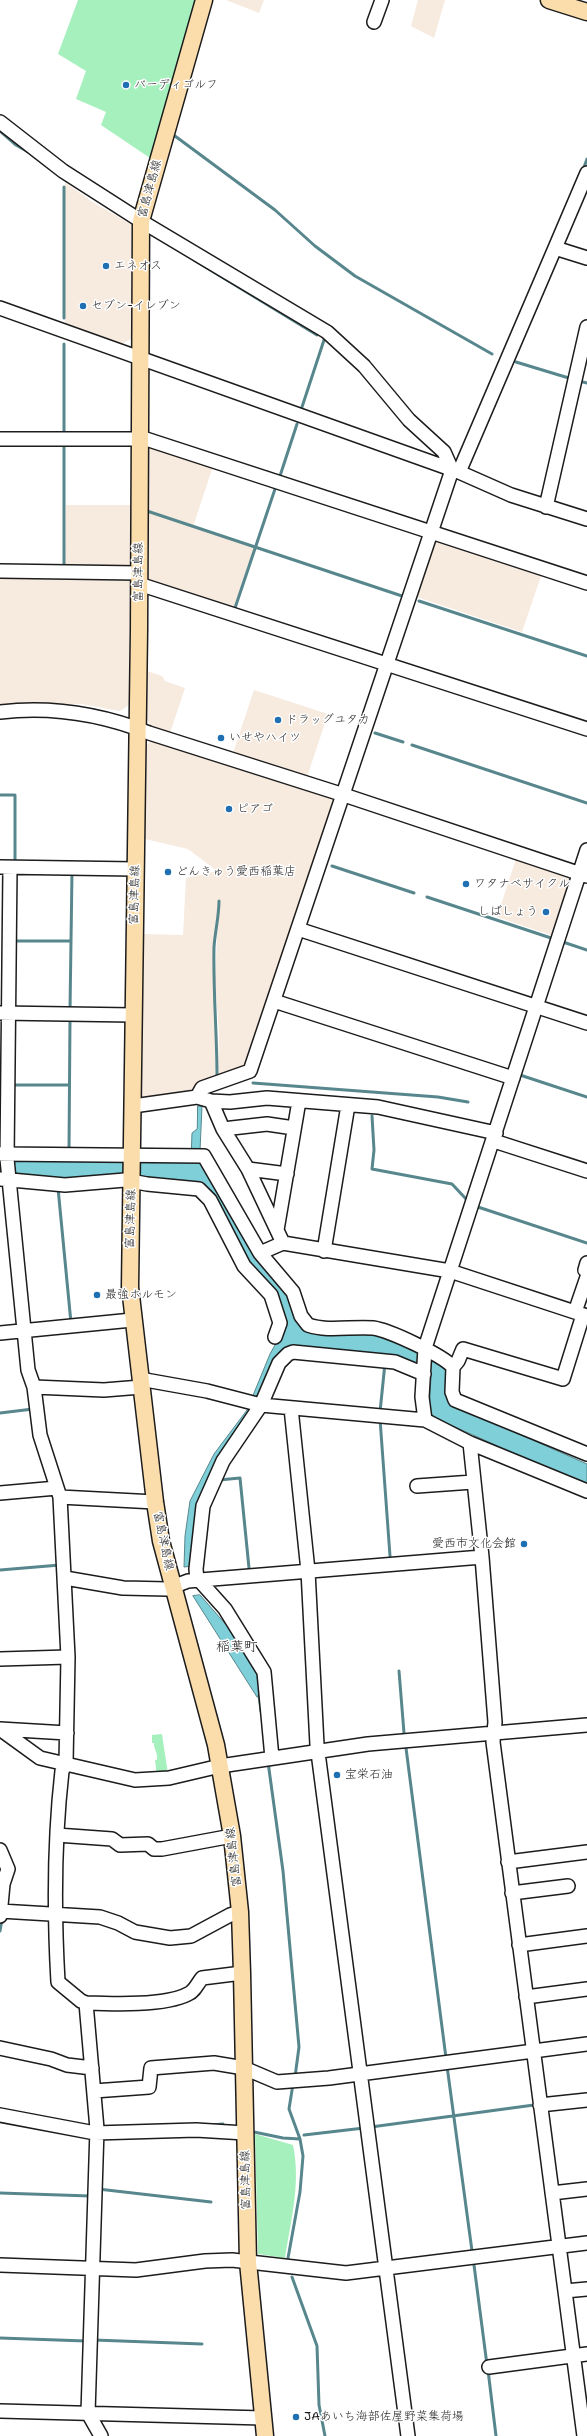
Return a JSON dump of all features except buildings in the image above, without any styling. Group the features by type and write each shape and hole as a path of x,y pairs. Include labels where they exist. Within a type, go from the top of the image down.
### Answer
{"main road":[{"name":"富島津島線","path":"204,0 141,220 140,439 133,1014 133,1156 130,1287 132,1320 155,1502 162,1541 220,1766 232,1836 240,1912 248,2262 265,2436"},
{"path":"549,0 587,12"}],"street":[{"path":"0,122 63,170 141,220 327,332 364,366 409,420 444,452 455,471"},
{"path":"197,1097 202,1088 250,1071 387,665 435,533 455,471 587,173"},
{"path":"555,248 587,258"},
{"path":"0,308 455,471 546,507 587,518"},
{"path":"546,507 587,327"},
{"path":"0,439 140,439 587,583"},
{"path":"0,571 138,578 387,665 587,729"},
{"path":"0,712 16,710 82,713 121,721 137,728 583,875"},
{"path":"425,1420 422,1408 425,1351 513,1078 583,875 587,850"},
{"path":"135,869 5,868 5,1179 28,1370 34,1387 40,1435 59,1492 65,1578 68,1657 66,1763 62,1771 56,1826 55,1914 58,1982 81,2001 86,2003 120,2004 174,1998 189,1994 202,1978 242,1972"},
{"path":"298,929 587,1023"},
{"path":"274,1001 513,1078"},
{"path":"5,1013 133,1014"},
{"path":"133,1106 197,1097 211,1101 230,1102 266,1098 378,1107 495,1137 587,1171"},
{"path":"277,1230 299,1100"},
{"path":"211,1101 223,1129 248,1169 283,1243"},
{"path":"324,1251 348,1105"},
{"path":"223,1129 267,1124 294,1128"},
{"path":"5,1156 202,1156 260,1253 293,1292 301,1316 308,1325 375,1328 447,1360 453,1367"},
{"path":"248,1169 287,1174"},
{"path":"5,1179 58,1185 132,1179 194,1187 207,1196 244,1266 271,1295 280,1323 275,1337"},
{"path":"260,1253 283,1243 450,1271 582,1314"},
{"path":"587,1263 585,1270 587,1271"},
{"path":"587,1277 582,1314 563,1379 463,1348 458,1361 453,1367 452,1392 455,1400 587,1454"},
{"path":"0,1333 132,1320"},
{"path":"268,1758 264,1672 225,1609 198,1580 196,1569 203,1506 223,1461 278,1363 288,1354 293,1352 396,1362 424,1372"},
{"path":"34,1387 104,1390 140,1383 207,1391 256,1404 425,1420 470,1442 587,1491"},
{"path":"291,1408 308,1571 313,1701 318,1750 408,2436"},
{"path":"470,1442 482,1557 495,1722 493,1742 584,2436"},
{"path":"417,1486 473,1482"},
{"path":"0,1493 59,1492 155,1502"},
{"path":"65,1578 123,1588 167,1590 188,1581 482,1557"},
{"path":"0,1659 68,1657"},
{"path":"0,1729 40,1758 134,1780 169,1778 220,1766 318,1750 494,1732 587,1725"},
{"path":"0,1729 67,1733"},
{"path":"57,1835 112,1839 120,1845 148,1844 154,1849 162,1849 232,1836"},
{"path":"0,1850 8,1869 3,1884 0,1912 55,1914 100,1918 118,1923 135,1932 170,1938 191,1936 230,1915 240,1912"},
{"path":"508,1862 587,1852"},
{"path":"512,1893 568,1886"},
{"path":"519,1945 587,1936"},
{"path":"526,1997 587,1989"},
{"path":"86,2003 94,2091 95,2133 88,2413 101,2436"},
{"path":"94,2091 149,2087 151,2068 214,2063 244,2068 277,2082 360,2074 587,2044"},
{"path":"0,2048 51,2059 67,2065 92,2068"},
{"path":"540,2105 587,2100"},
{"path":"0,2115 95,2133 196,2130 245,2133"},
{"path":"552,2193 587,2188"},
{"path":"0,2266 136,2270 205,2261 248,2262 329,2273 386,2269 587,2243"},
{"path":"565,2291 587,2288"},
{"path":"489,2367 587,2354"},
{"path":"0,2411 263,2418"}],"shaded area":[{"path":"226,0 264,0 259,13"},
{"path":"418,0 445,0 434,38 411,26"},
{"path":"65,182 91,201 132,225 131,339 122,344 65,323"},
{"path":"147,442 214,463 193,527 254,548 232,613 147,584"},
{"path":"66,505 130,505 130,569 65,568"},
{"path":"438,536 543,570 522,632 417,597"},
{"path":"0,573 130,575 129,705 120,711 81,704 0,706"},
{"path":"147,671 162,676 165,681 185,688 170,733 152,727 146,718"},
{"path":"254,690 328,714 307,777 233,753"},
{"path":"152,740 331,799 334,804 247,1067 218,1077 219,1030 215,980 219,898 213,945 216,1078 193,1093 141,1100 143,934 183,935 186,878 217,871 188,849 145,839 146,746"},
{"path":"516,859 570,877 572,881 554,936 497,917"}],"green space":[{"name":"バーディゴルフ","path":"78,0 196,0 150,158 101,125 106,112 76,99 86,71 58,54"},
{"path":"162,1734 168,1774 157,1776 155,1760 157,1760 157,1755 154,1743 152,1743 152,1735"},
{"path":"255,2134 293,2145 296,2187 285,2258 258,2254"}],"water":[{"path":"198,1106 202,1106 200,1151 207,1167 256,1259 291,1300 301,1327 307,1331 374,1335 435,1359 446,1369 449,1376 447,1395 485,1419 587,1464 587,1486 435,1418 429,1411 431,1377 423,1367 415,1363 403,1359 298,1348 220,1455 193,1566 184,1567 185,1536 190,1501 214,1454 247,1410 270,1354 284,1329 246,1259 198,1183 152,1180 123,1173 117,1176 54,1179 0,1176 0,1160 191,1159 192,1133 197,1129"},
{"path":"200,1595 241,1642 260,1674 264,1697 257,1697 193,1596"}],"waterway":[{"path":"0,131 16,145 30,153"},
{"path":"175,136 275,210 315,246 355,276 492,354"},
{"path":"583,170 587,159"},
{"path":"64,187 64,318"},
{"path":"194,260 317,335 318,333"},
{"path":"302,407 324,340"},
{"path":"64,344 64,434"},
{"path":"516,362 572,379"},
{"path":"579,381 587,383"},
{"path":"279,479 297,424"},
{"path":"64,443 64,567"},
{"path":"234,611 276,486"},
{"path":"147,511 405,597"},
{"path":"419,601 587,656"},
{"path":"375,733 403,742"},
{"path":"412,745 587,803"},
{"path":"0,795 15,795 15,864"},
{"path":"332,866 414,893"},
{"path":"70,1010 72,872"},
{"path":"427,897 554,939"},
{"path":"217,1077 214,947 219,901"},
{"path":"13,941 71,941"},
{"path":"563,942 587,950"},
{"path":"69,1150 70,1018"},
{"path":"520,1075 587,1097"},
{"path":"253,1083 438,1097 468,1102"},
{"path":"11,1085 69,1085"},
{"path":"372,1116 374,1150 372,1169 452,1184 467,1200"},
{"path":"58,1188 71,1323"},
{"path":"478,1207 587,1243"},
{"path":"380,1412 385,1363"},
{"path":"0,1413 33,1409"},
{"path":"380,1419 390,1556"},
{"path":"219,1480 240,1478 249,1568"},
{"path":"0,1570 60,1565"},
{"path":"399,1671 404,1733"},
{"path":"259,1695 261,1711"},
{"path":"406,1748 446,2058"},
{"path":"268,1762 283,1871 299,2047 295,2077"},
{"path":"0,1931 2,1919"},
{"path":"447,2066 472,2251"},
{"path":"288,2258 300,2192 303,2156 300,2139 289,2109 293,2084"},
{"path":"371,2127 534,2105"},
{"path":"211,2125 223,2124"},
{"path":"304,2135 364,2128"},
{"path":"254,2132 283,2138 300,2139"},
{"path":"98,2189 211,2202"},
{"path":"0,2193 90,2196"},
{"path":"474,2265 487,2365"},
{"path":"292,2277 317,2346 319,2405 325,2436"},
{"path":"0,2338 86,2341"},
{"path":"94,2340 202,2344"},
{"path":"488,2370 496,2436"}],"place":[{"name":"バーディゴルフ","path":"126,85"},
{"name":"エネオス","path":"106,266"},
{"name":"セブン-イレブン","path":"83,306"},
{"name":"ドラッグユタカ","path":"278,720"},
{"name":"いせやハイツ","path":"221,738"},
{"name":"ピアゴ","path":"229,809"},
{"name":"どんきゅう愛西稲葉店","path":"168,872"},
{"name":"ワタナベサイクル","path":"466,884"},
{"name":"しばしょう","path":"546,912"},
{"name":"最強ホルモン","path":"97,1295"},
{"name":"愛西市文化会館","path":"524,1544"},
{"name":"宝栄石油","path":"337,1775"},
{"name":"JAあいち海部佐屋野菜集荷場","path":"296,2417"}],"district":[{"name":"稲葉町","path":"237,1647"}]}
